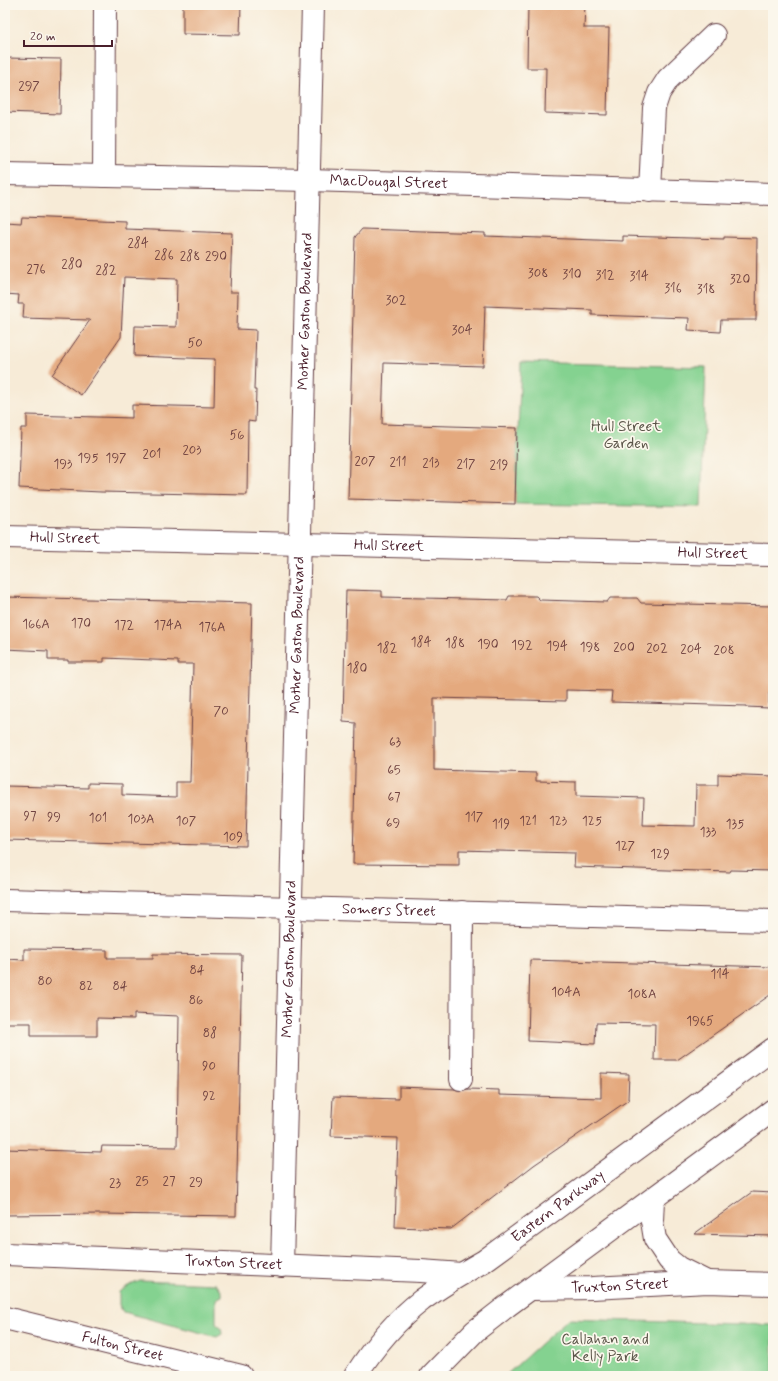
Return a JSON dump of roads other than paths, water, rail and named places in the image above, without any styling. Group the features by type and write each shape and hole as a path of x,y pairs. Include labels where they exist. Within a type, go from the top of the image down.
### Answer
{"street":[{"path":"104,176 105,5"},
{"name":"Mother Gaston Boulevard","path":"282,1266 301,544 313,5"},
{"path":"650,191 654,108 659,92 668,79 714,35"},
{"name":"MacDougal Street","path":"5,174 309,180 773,194"},
{"name":"Hull Street","path":"5,537 773,555"},
{"name":"Somers Street","path":"5,900 773,921"},
{"path":"461,1079 462,912"},
{"name":"Eastern Parkway","path":"354,1376 377,1345 400,1320 422,1301 484,1261 773,1049"},
{"path":"431,1376 475,1331 773,1110"},
{"name":"Truxton Street","path":"653,1199 652,1221 655,1239 669,1260 679,1268 708,1282"},
{"name":"Truxton Street","path":"5,1254 422,1271 462,1274"},
{"name":"Truxton Street","path":"532,1289 592,1288 708,1282 773,1284"},
{"name":"Fulton Street","path":"5,1318 241,1376"}],"park label":[{"name":"Hull Street Garden","path":"626,436"},
{"name":"Callahan and Kelly Park","path":"605,1348"}]}
